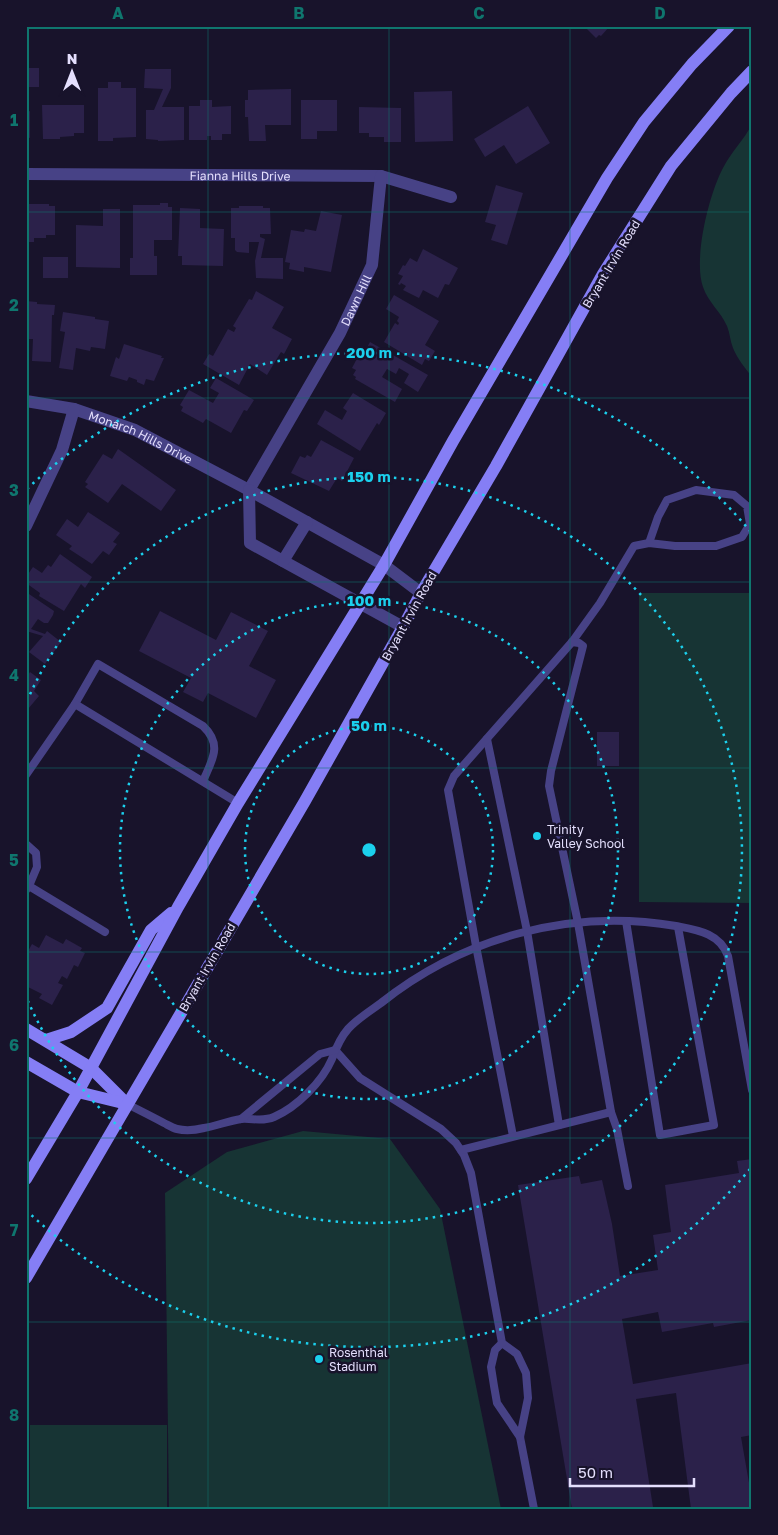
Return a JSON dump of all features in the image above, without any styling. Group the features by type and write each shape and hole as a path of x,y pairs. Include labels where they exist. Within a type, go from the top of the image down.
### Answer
{"main road":[{"path":"26,1179 78,1092 178,907 238,803 384,566 453,441 607,178 644,122 692,64 729,26"},
{"name":"Bryant Irvin Road","path":"26,1278 126,1104 305,801 421,593 496,466 608,266 671,166 730,93 752,71"},
{"path":"46,1040 70,1032 107,1008 152,930 178,907"},
{"path":"26,1029 91,1068 126,1104"},
{"path":"26,1062 78,1092 126,1104"}],"street":[{"name":"Fianna Hills Drive","path":"26,174 381,176 451,197"},
{"name":"Dawn Hill","path":"249,490 340,333 372,265 381,176"},
{"name":"Monarch Hills Drive","path":"26,401 74,409 135,430 307,522 384,566 421,593"},
{"path":"26,526 62,450 74,409"},
{"path":"249,490 250,543 403,627"},
{"path":"283,561 307,522"}],"lane":[{"path":"513,1136 448,790 454,776 572,642 600,603 634,546 649,543 676,546 716,546 742,537 750,524 747,506 734,495 696,490 667,500 649,543"},
{"path":"572,642 583,646 551,771 549,786 578,923 611,1112 617,1129 628,1186"},
{"path":"26,776 75,704 98,664 203,726 211,734 215,747 212,761 202,781"},
{"path":"75,704 238,803"},
{"path":"487,739 527,931 559,1124"},
{"path":"26,844 36,853 37,867 27,888 105,932"},
{"path":"126,1104 177,1129 200,1129 240,1119 266,1120 294,1105 317,1083 332,1059 334,1050 348,1029 393,993 430,969 476,946 527,931 578,923 626,921 678,927 711,935 722,943 727,951 749,1054 752,1090"},
{"path":"626,921 660,1135 714,1124 678,927"},
{"path":"240,1119 320,1054 334,1050"},
{"path":"334,1050 360,1078 441,1129 461,1150 471,1173 502,1343 517,1354 526,1373 528,1398 520,1437 534,1509"},
{"path":"461,1150 611,1112"},
{"path":"502,1343 495,1350 491,1367 497,1403 520,1437"}],"green space":[{"path":"752,124 752,377 741,363 732,345 724,321 705,292 700,275 700,260 704,227 718,179 726,162"},
{"path":"639,593 752,593 752,903 639,902"},
{"name":"Rosenthal Stadium","path":"303,1131 390,1139 440,1209 501,1509 169,1509 165,1193 227,1152"},
{"path":"30,1425 167,1425 167,1509 30,1509"}],"building":[{"path":"584,26 610,26 601,36 599,35 596,38"},
{"path":"26,68 39,68 39,87 26,87"},
{"path":"145,69 171,69 171,88 162,107 184,107 184,140 158,141 146,139 146,110 154,110 163,89 144,88"},
{"path":"108,82 121,82 121,88 136,88 136,137 113,138 113,141 98,141 98,88 108,88"},
{"path":"291,89 291,125 265,125 266,141 249,141 248,117 245,117 245,100 248,100 248,90"},
{"path":"452,91 453,141 415,142 414,92"},
{"path":"200,100 212,100 212,107 231,106 231,134 222,134 222,140 211,140 211,136 207,136 207,140 189,140 189,106 200,106"},
{"path":"301,100 337,100 337,131 317,131 317,139 301,139"},
{"path":"42,105 84,105 84,133 74,133 74,136 60,137 60,139 43,139"},
{"path":"528,106 550,143 516,164 504,145 485,157 474,139"},
{"path":"359,107 401,108 401,142 384,142 384,137 369,137 369,133 359,133"},
{"path":"30,111 30,138 26,137 26,112"},
{"path":"496,185 523,193 507,245 491,240 496,225 485,222"},
{"path":"160,203 168,203 168,207 172,207 172,240 154,240 154,256 157,256 157,275 130,275 130,258 133,258 133,205 160,205"},
{"path":"26,204 49,204 49,206 55,206 55,235 46,235 46,238 34,238 34,242 26,242"},
{"path":"239,206 263,206 263,208 270,208 271,234 260,234 260,237 265,239 261,258 283,258 283,279 256,278 255,261 259,242 249,242 249,253 237,252 235,250 235,238 231,238 231,208 239,208"},
{"path":"180,208 200,209 200,228 224,229 223,266 182,265 182,256 178,256"},
{"path":"103,209 120,209 120,268 76,267 76,225 103,226"},
{"path":"321,211 342,215 331,272 304,267 304,272 289,269 290,263 285,262 291,230 304,232 305,229 316,231"},
{"path":"423,249 458,268 449,285 445,284 438,298 423,290 419,298 403,290 406,286 401,283 400,285 398,284 403,276 398,274 403,265 405,266 410,258 417,262"},
{"path":"43,257 68,257 68,278 43,278"},
{"path":"256,291 284,307 272,328 292,339 284,354 281,352 267,375 250,364 239,385 203,364 209,354 213,356 228,329 234,332 236,328 233,326 249,299 252,300"},
{"path":"394,295 439,321 425,345 435,351 429,361 425,359 422,365 384,342 395,323 398,325 399,323 397,321 399,317 386,309"},
{"path":"26,301 55,305 54,315 52,315 51,362 32,361 33,339 26,339"},
{"path":"63,312 109,321 105,349 91,347 90,351 76,348 73,370 59,368 65,332 60,331"},
{"path":"370,342 428,375 418,392 404,383 409,374 399,368 396,374 387,369 382,377 402,389 395,402 355,379 356,377 353,375 356,370 352,368 362,349 365,351"},
{"path":"124,344 164,358 154,381 146,379 144,385 129,377 127,381 110,376 116,357 119,359"},
{"path":"216,378 254,400 247,411 244,410 231,433 206,419 203,423 181,411 183,407 180,405 189,390 213,403 219,393 210,388"},
{"path":"353,393 386,413 379,425 377,423 360,451 317,424 325,410 342,420 347,411 343,408"},
{"path":"321,440 354,458 342,481 337,478 329,491 291,473 300,456 305,458 307,455 311,457"},
{"path":"118,449 176,490 161,511 122,484 108,503 85,487 88,484 85,482 103,454 112,459"},
{"path":"88,512 120,533 113,542 117,544 109,555 103,551 92,564 69,549 72,546 56,535 67,519 78,527"},
{"path":"60,554 92,577 85,588 81,584 64,611 39,596 40,593 26,583 26,577 33,567 42,573 48,565 51,567"},
{"path":"26,592 54,611 48,623 38,619 31,629 45,634 47,631 61,642 45,664 29,652 43,636 26,631"},
{"path":"160,611 216,640 231,612 268,631 249,666 276,680 256,718 208,693 203,702 183,692 191,678 139,651"},
{"path":"30,672 41,680 34,691 39,696 28,709 26,708 26,678"},
{"path":"597,732 619,732 619,766 597,766"},
{"path":"46,935 63,944 66,939 82,948 80,951 85,953 78,967 74,965 67,979 62,976 58,983 63,985 52,1005 39,998 42,994 26,986 26,966 29,960 26,958 26,955 32,944 39,948"},
{"path":"752,1159 752,1320 714,1327 713,1323 662,1332 658,1312 622,1319 633,1384 752,1363 752,1435 741,1437 752,1509 691,1509 676,1393 636,1399 653,1507 643,1509 572,1509 518,1185 579,1176 581,1184 602,1180 612,1224 620,1276 658,1270 653,1235 671,1232 665,1185 739,1173 737,1161"}],"place":[{"name":"Trinity Valley School","path":"537,836"},
{"name":"Rosenthal Stadium","path":"319,1359"}]}
